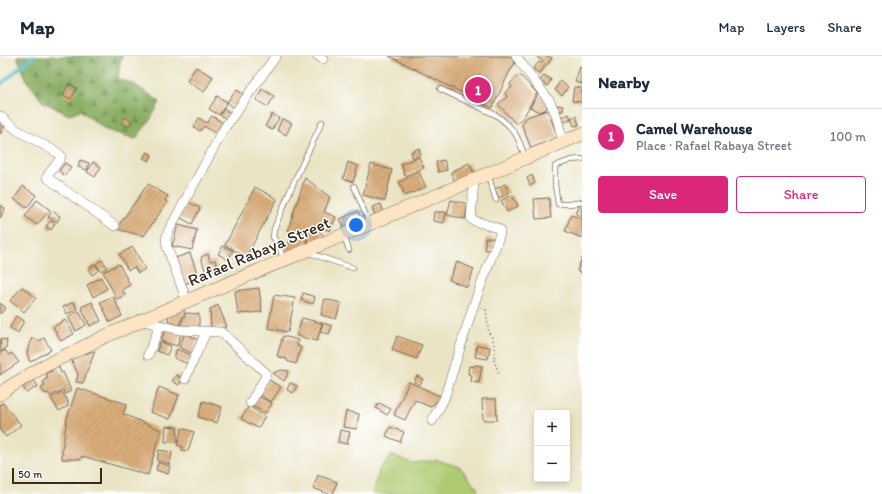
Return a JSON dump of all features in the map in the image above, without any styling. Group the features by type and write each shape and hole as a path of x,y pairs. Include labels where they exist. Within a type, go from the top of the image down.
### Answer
{"street":[{"path":"187,301 166,247 168,232 225,128 276,56"},
{"path":"516,56 550,102 556,114 563,142"},
{"path":"0,116 17,130 58,153 61,156 60,159 48,174 47,176 49,179 115,226"},
{"name":"Rafael Rabaya Street","path":"0,394 46,365 106,336 582,134"},
{"path":"432,421 444,399 474,304 500,234 500,230 497,228 472,220 471,218 474,181"},
{"path":"143,321 180,330 221,332 266,372 265,378 250,403"},
{"path":"148,355 160,326"},
{"path":"185,379 206,332"}],"lane":[{"path":"440,90 496,115 504,121 516,133 525,158"},
{"path":"283,260 279,245 273,237 274,230 293,184 322,122"},
{"path":"582,159 571,160 556,166 555,185 558,204 582,202"},
{"path":"487,174 496,200"},
{"path":"354,186 370,224"},
{"path":"343,235 349,250"},
{"path":"304,252 353,268"}],"path":[{"path":"474,304 486,310 489,333 493,339 495,351 494,361 499,373"}],"green space":[{"path":"17,56 123,56 120,62 118,79 134,84 160,102 150,120 136,139 106,130 80,110 69,115 43,102 27,81"},
{"path":"392,455 412,463 437,460 460,467 477,488 478,494 372,494 380,468"}],"building":[{"path":"389,56 510,56 515,63 492,108"},
{"path":"548,56 552,58 547,65 537,57"},
{"path":"539,62 545,66 540,74 533,69"},
{"path":"196,67 213,77 204,92 187,81"},
{"path":"580,67 582,68 582,84 575,82"},
{"path":"519,74 537,93 523,118 516,124 498,104 507,97 505,93 512,87 510,84"},
{"path":"544,75 551,80 547,86 540,81"},
{"path":"560,81 568,87 562,96 555,90"},
{"path":"69,84 77,88 71,99 63,95"},
{"path":"574,87 582,88 582,102 572,101"},
{"path":"262,89 274,96 268,107 256,100"},
{"path":"237,90 244,95 234,108 227,102"},
{"path":"538,94 550,101 545,110 539,112 530,107"},
{"path":"217,96 227,102 219,115 209,109"},
{"path":"556,105 563,106 563,111 556,111"},
{"path":"224,109 230,113 226,119 220,115"},
{"path":"547,110 558,137 531,148 522,125 527,117"},
{"path":"272,114 279,118 272,130 265,126"},
{"path":"569,114 571,119 560,123 558,118"},
{"path":"212,116 223,123 216,134 204,126 200,131 194,127 199,118 207,123"},
{"path":"576,116 579,125 574,126 571,118"},
{"path":"124,117 132,121 129,127 121,123"},
{"path":"282,119 292,123 286,135 277,130"},
{"path":"0,120 6,124 0,134"},
{"path":"419,148 421,155 413,158 411,152"},
{"path":"147,152 152,155 149,161 143,158"},
{"path":"419,157 424,168 405,176 401,164"},
{"path":"80,160 89,163 87,170 78,167"},
{"path":"444,160 447,170 438,172 436,162"},
{"path":"93,162 101,167 95,177 87,172"},
{"path":"348,162 358,166 353,182 343,179"},
{"path":"65,163 71,167 65,176 59,171"},
{"path":"469,163 474,173 455,182 451,172"},
{"path":"371,164 392,170 385,201 363,195"},
{"path":"419,172 426,187 405,196 399,182"},
{"path":"532,175 535,183 530,186 527,178"},
{"path":"305,178 330,197 324,212 336,217 330,231 318,226 317,229 323,235 321,240 308,246 307,239 305,247 285,254 293,232 288,230"},
{"path":"148,184 168,196 165,200 167,202 144,236 116,229"},
{"path":"505,184 509,193 499,198 495,189"},
{"path":"23,186 36,195 27,208 14,199"},
{"path":"255,187 277,199 246,257 225,245"},
{"path":"512,195 518,206 507,212 501,200"},
{"path":"549,198 551,218 536,219 534,199"},
{"path":"37,200 50,210 37,225 25,216"},
{"path":"451,200 468,204 465,219 447,215"},
{"path":"582,200 582,217 576,214"},
{"path":"188,202 200,208 192,224 179,217"},
{"path":"381,204 385,216 376,218 372,207"},
{"path":"0,205 5,208 0,218"},
{"path":"52,211 60,216 57,222 48,217"},
{"path":"358,211 363,223 346,231 340,219"},
{"path":"434,212 446,212 444,223 433,221"},
{"path":"571,215 582,219 582,238 565,231"},
{"path":"50,221 55,224 51,230 46,227"},
{"path":"178,225 197,230 192,250 172,246"},
{"path":"485,238 493,238 494,249 485,250"},
{"path":"223,246 233,251 228,260 218,254"},
{"path":"133,247 145,269 138,273 134,267 128,270 119,254"},
{"path":"190,253 199,279 184,284 175,258"},
{"path":"208,254 210,261 215,260 218,269 206,273 201,257"},
{"path":"582,258 582,273 577,271"},
{"path":"102,260 107,267 101,271 96,264"},
{"path":"457,262 474,269 467,287 449,280"},
{"path":"95,264 99,270 92,275 88,269"},
{"path":"119,264 130,285 122,290 125,295 117,299 103,272"},
{"path":"101,277 107,289 93,297 87,285"},
{"path":"22,287 36,298 24,312 10,301"},
{"path":"259,288 262,312 238,314 235,291"},
{"path":"303,293 315,297 313,304 301,300"},
{"path":"274,295 295,298 288,332 268,328"},
{"path":"113,296 122,316 110,322 100,302"},
{"path":"325,299 341,303 336,319 321,315"},
{"path":"74,302 77,310 67,314 63,307"},
{"path":"92,302 101,321 90,326 81,307"},
{"path":"0,303 6,308 0,314"},
{"path":"218,305 227,327 211,328 210,309"},
{"path":"183,309 185,312 179,325 168,322 169,314"},
{"path":"79,311 86,325 76,331 68,317"},
{"path":"186,313 199,314 199,327 180,326"},
{"path":"16,316 24,321 18,333 10,328"},
{"path":"302,318 322,323 317,341 297,336"},
{"path":"65,320 74,334 61,341 53,327"},
{"path":"323,323 332,326 329,334 320,332"},
{"path":"165,329 181,334 177,346 161,341"},
{"path":"185,333 198,340 192,353 179,347"},
{"path":"283,336 298,340 297,346 301,347 296,364 277,356"},
{"path":"397,336 422,345 417,359 392,350"},
{"path":"32,338 39,341 44,338 51,350 30,362 27,353"},
{"path":"0,339 7,340 6,348 1,352"},
{"path":"160,342 171,346 167,355 157,351"},
{"path":"477,345 490,347 488,359 475,357"},
{"path":"177,349 192,355 188,364 174,358"},
{"path":"5,350 9,355 12,353 19,362 0,375 0,353"},
{"path":"95,351 83,383 76,382 78,374 71,359 82,353 85,354"},
{"path":"58,365 61,373 63,372 71,391 65,394 63,390 50,396 48,393 45,394 41,388 45,386 43,381 48,378 46,373 52,371 51,368"},
{"path":"474,365 482,366 479,383 471,382 472,375 468,374 469,366 474,367"},
{"path":"282,370 289,371 284,381 273,373"},
{"path":"176,375 182,378 179,385 172,381"},
{"path":"417,376 423,379 420,385 414,382"},
{"path":"34,380 38,386 27,393 23,387"},
{"path":"269,380 281,387 271,402 260,395"},
{"path":"409,382 442,397 430,407 415,400 405,420 394,415"},
{"path":"290,383 297,386 293,393 287,390"},
{"path":"159,387 179,395 170,419 150,412"},
{"path":"77,388 127,404 123,414 161,430 148,475 82,456 81,459 62,459 67,418"},
{"path":"62,392 68,401 68,406 59,411 51,398"},
{"path":"257,396 272,403 266,413 252,406"},
{"path":"482,399 496,399 497,420 483,420"},
{"path":"203,401 222,407 217,423 198,417"},
{"path":"3,403 21,425 6,437 0,430 0,405"},
{"path":"379,403 391,409 387,415 376,408"},
{"path":"249,406 265,416 258,428 241,419"},
{"path":"346,411 359,414 356,429 343,427"},
{"path":"166,426 177,427 177,442 165,442"},
{"path":"390,427 404,432 400,442 386,436"},
{"path":"182,428 194,432 188,451 182,450 183,447 177,445"},
{"path":"340,430 350,432 347,444 338,442"},
{"path":"159,450 172,452 170,464 157,461"},
{"path":"158,463 170,466 168,474 156,470"},
{"path":"318,475 337,482 333,494 313,488"}],"waterway":[{"path":"0,85 33,56"}],"place":[{"name":"Camel Warehouse","path":"478,90"}]}
